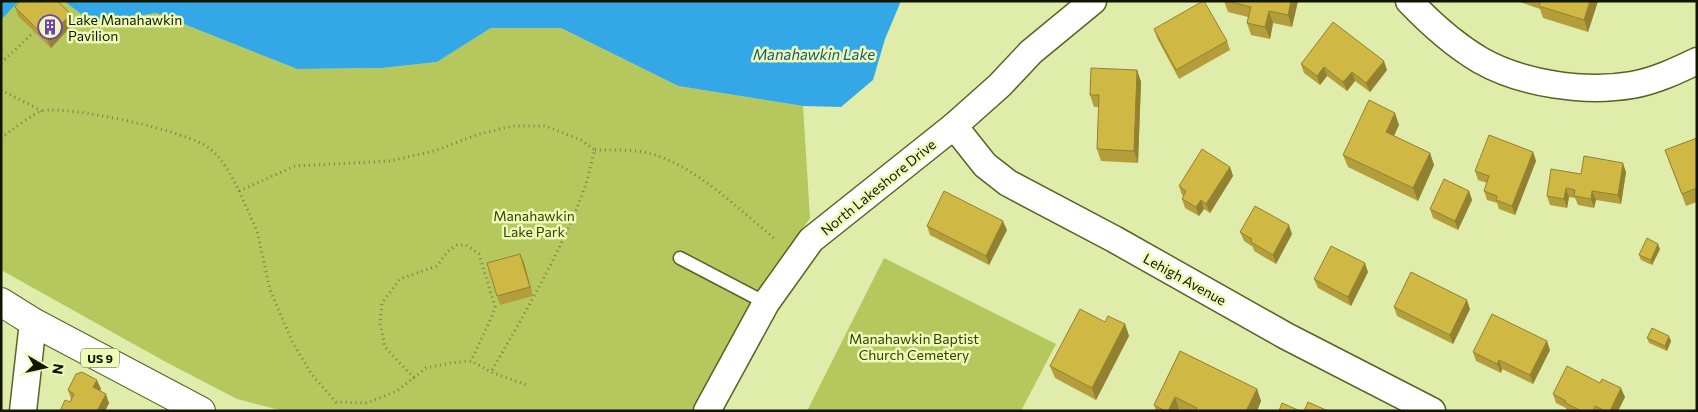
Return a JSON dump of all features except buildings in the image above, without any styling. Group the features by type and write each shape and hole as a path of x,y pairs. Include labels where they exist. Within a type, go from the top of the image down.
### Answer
{"highway":[{"name":"US 9","path":"1,302 33,322 201,411"}],"street":[{"name":"North Lakeshore Drive","path":"707,411 766,303 811,240 954,126 1000,85 1031,52 1093,1"},
{"path":"1409,1 1455,43 1480,60 1510,73 1542,82 1606,89 1634,85 1669,75 1697,61"},
{"name":"Lehigh Avenue","path":"954,126 985,165 1008,183 1114,239 1286,336 1432,411"},
{"path":"23,411 33,322"}],"lane":[{"path":"680,258 766,303"}],"path":[{"path":"1,63 34,32"},
{"path":"1,90 42,111 70,111 116,119 168,131 191,138 208,147 224,163 257,231 270,290 288,332 312,375 336,402 367,403 398,391 426,368 471,361 491,372 529,386"},
{"path":"1,138 42,111"},
{"path":"239,191 295,166 390,161 434,150 476,135 512,126 546,126 581,140 594,150 651,154 683,167 774,238"},
{"path":"491,372 534,297 571,221 585,186 594,150"},
{"path":"414,378 385,347 380,323 382,303 400,279 438,266 448,251 457,245 466,245 479,254 495,307 471,361"}],"green space":[{"name":"Manahawkin Lake Park","path":"19,1 64,1 94,24 156,13 297,69 382,68 437,62 491,28 561,28 678,86 803,106 810,218 765,285 692,411 283,411 237,399 164,361 1,270 1,17 3,18"},
{"name":"Manahawkin Baptist Church Cemetery","path":"884,258 1056,344 1021,411 807,411"}],"water":[{"path":"1,1 19,1 3,18 1,17"},
{"name":"Manahawkin Lake","path":"64,1 901,1 885,39 873,80 841,107 803,106 678,86 561,28 491,28 437,62 382,68 297,69 156,13 94,24"}],"place":[{"name":"Lake Manahawkin Pavilion","path":"50,27"}]}
